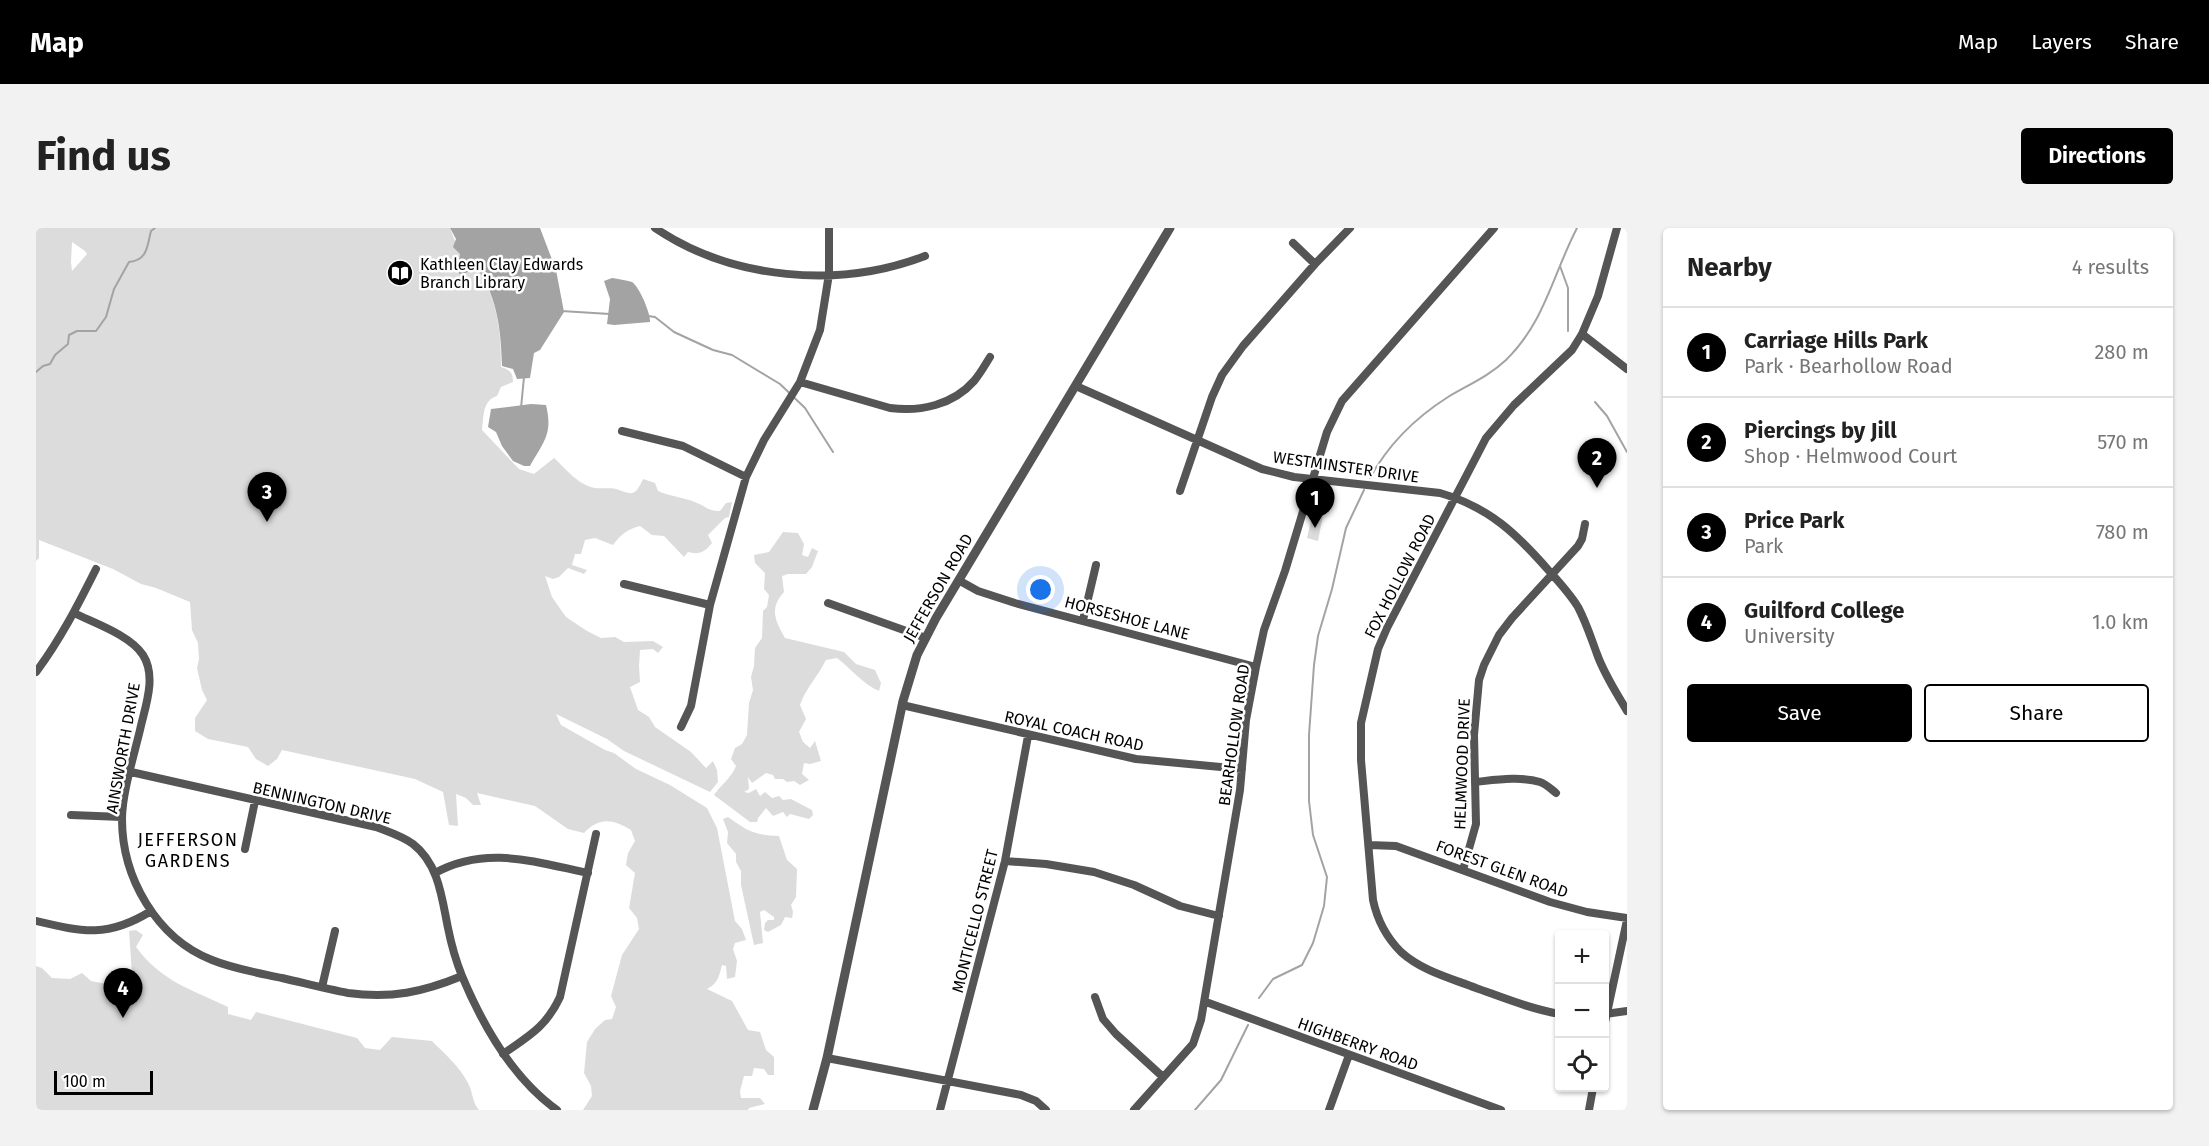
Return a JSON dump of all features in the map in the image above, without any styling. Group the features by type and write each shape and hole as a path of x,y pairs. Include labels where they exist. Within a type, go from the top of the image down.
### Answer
{"street":[{"path":"655,228 677,242 709,256 758,271 777,274 829,274 886,267 926,256"},
{"path":"681,727 691,706 710,605 746,477 764,440 800,382 820,330 829,274 829,228"},
{"name":"JEFFERSON ROAD","path":"813,1110 827,1058 902,705 917,656 1170,228"},
{"path":"1180,491 1212,397 1222,375 1243,346 1350,228"},
{"name":"BEARHOLLOW ROAD","path":"1134,1110 1193,1044 1198,1033 1206,1002 1242,769 1246,720 1256,667 1264,630 1314,479 1327,432 1341,401 1494,228"},
{"name":"FOX HOLLOW ROAD","path":"1555,1013 1524,1005 1438,974 1418,964 1394,944 1376,915 1373,900 1360,723 1373,666 1387,628 1486,438 1514,405 1572,350 1582,334 1598,296 1617,228"},
{"path":"1293,243 1315,264"},
{"path":"1582,334 1627,369"},
{"path":"800,382 879,405 916,409 941,403 959,394 974,381 990,357"},
{"name":"WESTMINSTER DRIVE","path":"1076,386 1262,469 1314,479 1420,490 1455,498 1489,513 1504,524 1566,589 1577,606 1589,630 1597,655 1627,711"},
{"path":"622,431 683,446 746,477"},
{"name":"HELMWOOD DRIVE","path":"1463,870 1476,824 1474,735 1479,680 1499,634 1578,546 1585,524"},
{"path":"1083,620 1096,565"},
{"path":"36,672 48,657 74,613 96,569"},
{"name":"HORSESHOE LANE","path":"960,581 978,591 1015,603 1256,667"},
{"path":"624,584 710,605"},
{"path":"828,603 926,638"},
{"name":"AINSWORTH DRIVE","path":"74,613 128,640 142,655 150,672 122,817 127,857 134,879 151,911 175,937 191,950 230,966 368,996 412,993 462,976"},
{"name":"ROYAL COACH ROAD","path":"902,705 1028,736 1136,759 1242,769"},
{"name":"MONTICELLO STREET","path":"940,1110 1005,861 1028,736"},
{"name":"BENNINGTON DRIVE","path":"131,772 376,827 394,833 415,845 435,873 441,888 448,930 462,976 497,1046 526,1083 552,1109"},
{"path":"1475,782 1531,780 1542,782 1556,793"},
{"path":"245,849 255,801"},
{"path":"72,815 122,817"},
{"path":"503,1054 542,1025 551,1015 560,997 596,834"},
{"name":"FOREST GLEN ROAD","path":"1369,845 1396,846 1571,908 1627,919"},
{"path":"435,873 449,865 489,857 508,857 588,873"},
{"path":"1005,861 1046,864 1094,872 1134,885 1180,906 1219,916"},
{"path":"36,921 89,931 101,931 116,928 151,911"},
{"path":"1609,1000 1627,919"},
{"path":"322,987 335,931"},
{"path":"1095,997 1103,1019 1109,1027 1163,1077"},
{"name":"HIGHBERRY ROAD","path":"1206,1002 1501,1110"},
{"path":"1609,1014 1627,1011"},
{"path":"1329,1110 1349,1055"},
{"path":"827,1058 1021,1095 1036,1101 1046,1110"},
{"path":"1589,1110 1592,1092"}],"shaded area":[{"path":"36,228 450,228 460,254 457,269 460,275 479,271 485,282 497,318 501,367 510,372 513,379 513,382 501,387 497,396 486,405 482,430 519,469 534,474 554,458 578,480 595,488 631,493 636,491 643,479 655,483 658,491 713,510 720,511 726,503 732,502 729,517 725,518 708,535 712,543 702,552 688,552 684,557 664,536 652,535 640,526 625,532 613,545 595,538 585,540 581,554 575,554 572,565 587,570 584,574 568,568 559,577 553,579 545,576 552,597 566,617 587,631 601,638 615,637 624,642 653,641 663,647 658,653 653,649 640,650 640,682 630,687 638,710 649,717 655,727 691,752 706,768 713,761 717,770 718,782 710,792 624,751 607,739 556,714 561,725 614,753 636,769 670,785 707,808 717,828 735,921 742,929 746,940 735,943 733,949 737,961 735,977 727,979 726,966 722,965 718,979 707,989 732,1001 748,1030 760,1032 766,1050 774,1057 774,1075 768,1075 764,1069 754,1068 752,1076 744,1076 740,1091 741,1098 760,1098 765,1104 748,1110 583,1110 592,1096 591,1086 584,1073 587,1042 595,1029 605,1020 612,1019 616,1007 611,996 622,955 639,929 637,918 629,908 635,873 626,865 628,853 635,841 631,830 606,821 595,824 584,833 568,829 535,806 477,793 481,805 473,805 466,798 456,794 458,826 449,825 443,792 415,779 282,750 277,759 268,766 256,759 248,747 208,739 195,731 195,718 207,700 197,668 198,643 192,630 190,602 141,584 113,569 39,540 39,558 36,561","holes":["72,242 87,254 72,271"]},
{"path":"450,228 540,228 556,270 564,312 540,350 534,353 530,378 517,379 513,369 502,366 501,341 490,293 479,271 460,275 457,269 460,254 453,247 456,239"},
{"path":"612,278 630,281 635,285 647,307 650,322 607,324 610,299 604,281"},
{"path":"531,404 546,405 548,430 530,466 524,466 513,461 502,446 496,432 488,427 491,409"},
{"path":"1316,514 1323,515 1318,541 1307,538 1311,521"},
{"path":"783,532 798,533 804,544 802,555 808,557 812,548 818,551 812,567 806,574 782,576 784,592 776,604 775,615 785,638 844,652 856,664 875,670 881,683 879,691 863,681 837,658 826,660 800,705 806,719 799,732 803,742 810,748 815,741 821,761 804,763 802,774 809,780 800,785 794,781 775,779 773,775 766,773 752,783 748,777 749,789 744,792 749,793 756,789 760,796 765,792 772,798 779,796 783,800 791,799 812,810 813,815 809,819 790,814 787,817 783,812 773,816 766,808 757,822 750,822 714,795 734,770 736,766 731,759 735,748 742,744 747,735 749,703 753,690 751,677 755,648 762,638 763,611 767,607 769,595 764,589 765,573 755,563 754,555 769,552"},
{"path":"728,817 751,831 763,835 779,836 787,860 797,869 796,897 791,905 792,918 785,917 781,925 768,932 764,930 765,923 768,920 774,920 774,917 764,910 760,912 763,943 754,945 741,885 741,871 736,862 736,854 727,843 728,832 723,819"},
{"path":"136,930 143,935 136,947 156,969 178,983 228,1007 228,1014 251,1020 256,1012 357,1038 365,1048 380,1050 392,1037 432,1041 465,1077 479,1110 36,1110 36,966 42,968 52,978 70,979 82,973 91,981 116,986 132,974 129,931"}],"waterway":[{"path":"36,372 50,364 55,355 68,344 69,335 77,331 96,331 106,317 114,289 129,262 143,255 151,231 155,228"},
{"path":"1370,478 1394,443 1414,423 1448,397 1493,371 1519,345 1539,314 1577,228"},
{"path":"1560,266 1568,288 1568,331"},
{"path":"561,311 610,314"},
{"path":"648,316 655,317 674,332 713,350 732,355 780,384 805,408 833,452"},
{"path":"521,408 524,377"},
{"path":"1595,402 1607,416 1627,452"},
{"path":"1259,998 1273,979 1302,965 1313,943 1324,906 1327,877 1313,835 1309,801 1309,735 1314,665 1318,636 1346,528 1364,490"},
{"path":"1195,1110 1221,1080 1248,1025"}],"place":[{"name":"Kathleen Clay Edwards Branch Library","path":"400,273"},
{"name":"Piercings by Jill","path":"1597,488"},
{"name":"Price Park","path":"267,522"},
{"name":"Carriage Hills Park","path":"1315,528"},
{"name":"Guilford College","path":"123,1018"}],"district":[{"name":"JEFFERSON GARDENS","path":"188,850"}]}
